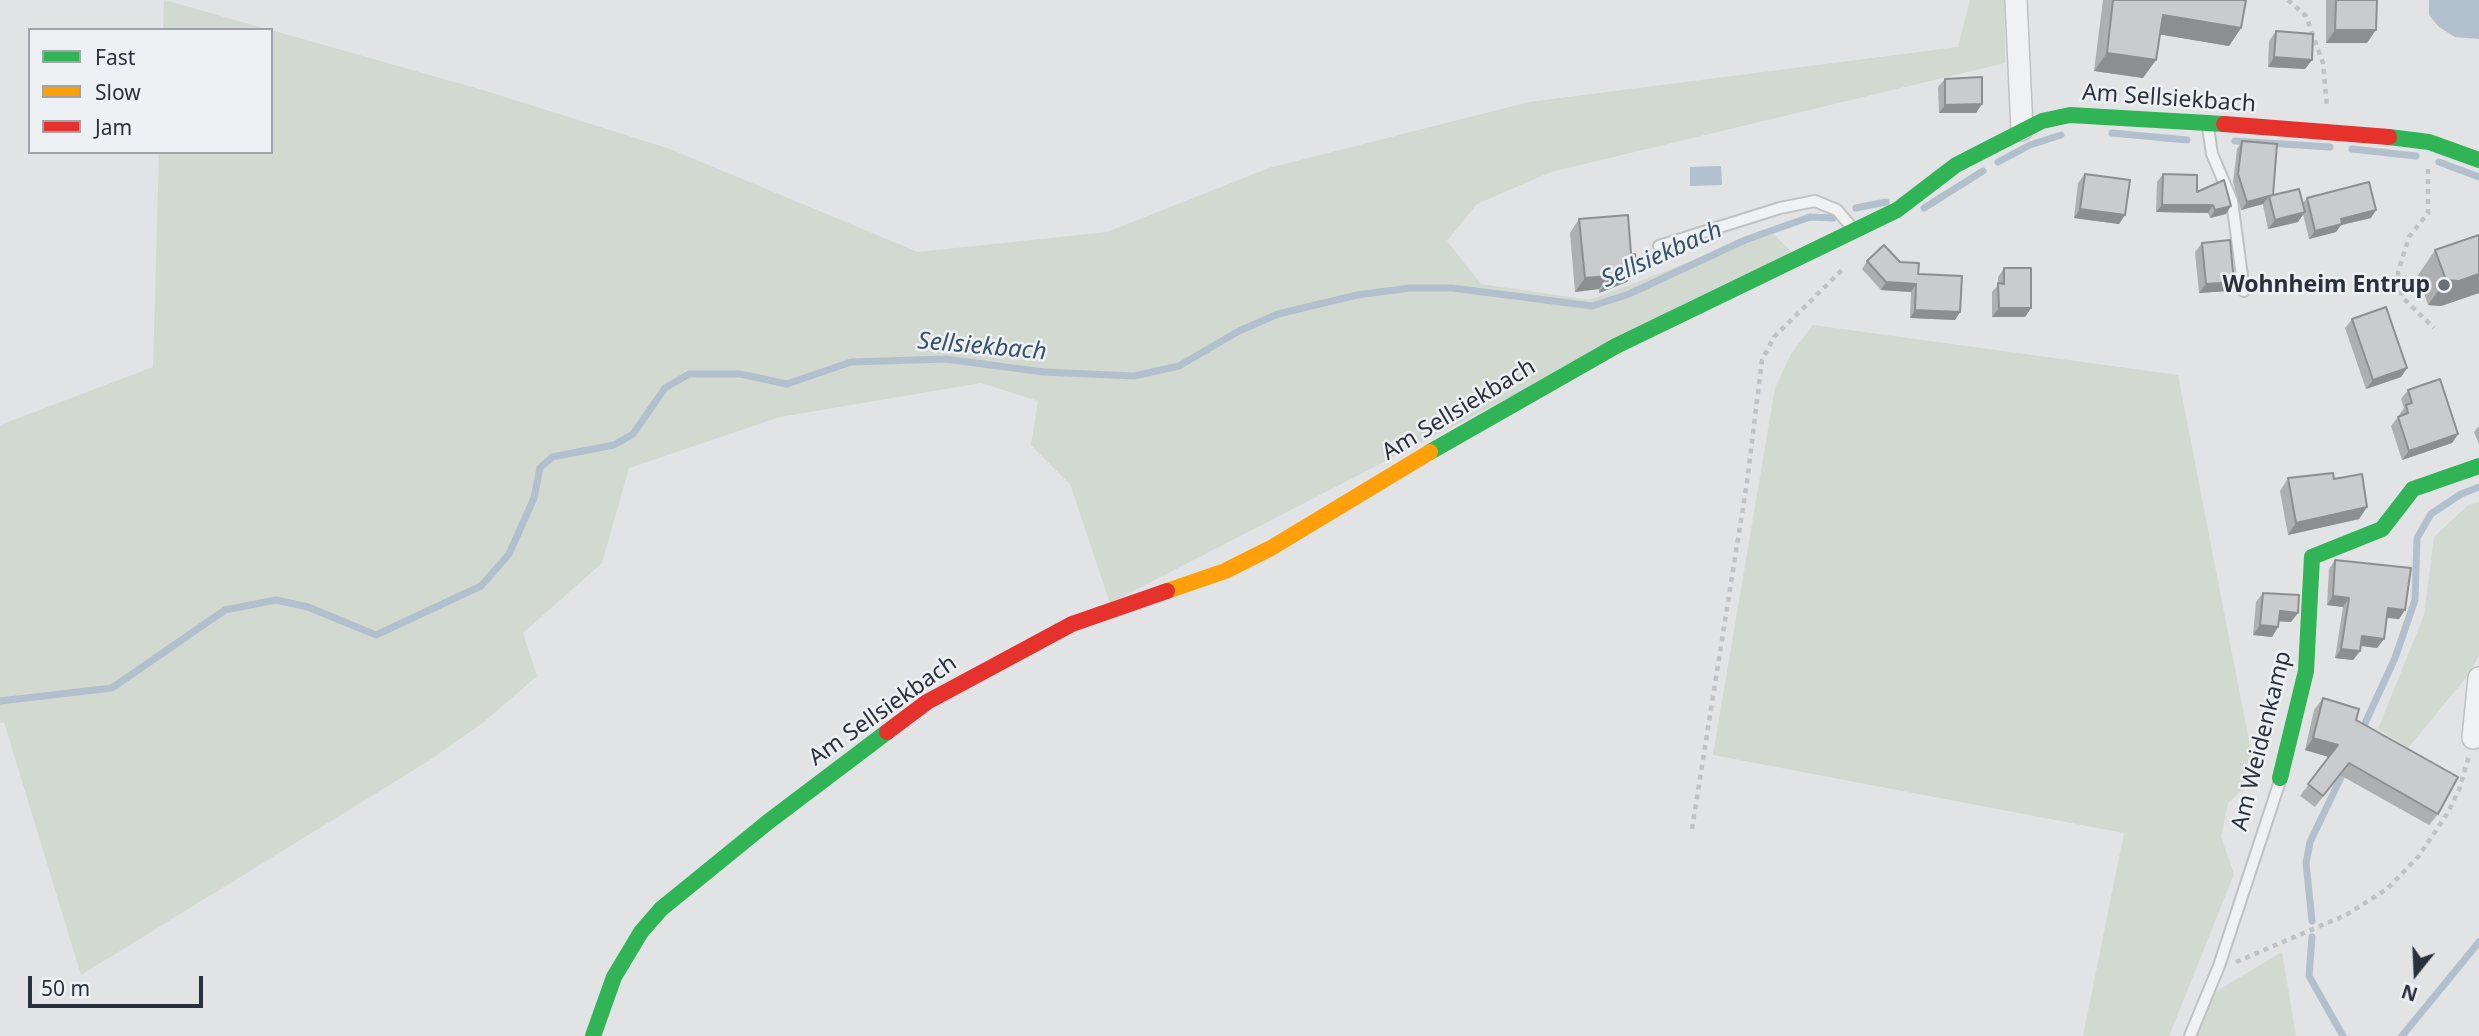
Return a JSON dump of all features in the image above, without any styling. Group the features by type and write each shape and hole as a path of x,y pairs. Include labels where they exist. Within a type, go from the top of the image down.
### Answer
{"street":[{"path":"2016,0 2022,130"},
{"name":"Am Sellsiekbach","path":"593,1036 614,977 635,940 661,909 768,822 927,702 1072,624 1226,571 1271,548 1529,393 1605,352 1856,232 1897,210 1956,165 2022,130 2042,121 2070,115 2329,131 2429,142 2479,160"},
{"name":"Am Weidenkamp","path":"2280,778 2306,671 2312,557 2382,529 2413,489 2479,466"},
{"path":"2473,738 2479,678"}],"lane":[{"path":"2207,125 2212,154 2232,201 2244,291"},
{"path":"1659,246 1780,208 1815,201 1837,210 1856,232"},
{"name":"Am Weidenkamp","path":"2190,1036 2220,966 2280,778"}],"path":[{"path":"2288,0 2306,16 2323,63 2329,131"},
{"path":"2429,142 2428,213 2409,237 2398,272 2402,296 2434,328"},
{"path":"1692,829 1747,482 1762,360 1774,337 1851,260"},
{"path":"2229,964 2248,959 2346,915 2387,889 2403,874 2447,814 2459,790 2473,738"}],"shaded area":[{"path":"165,0 263,28 163,28"},
{"path":"1970,0 2004,0 2005,63 1551,172 1477,204 1447,241 1481,284 1590,300 1770,231 1792,252 1110,603 1070,484 1031,445 1038,401 981,383 780,417 629,468 602,563 523,633 537,676 484,722 430,760 81,975 4,722 0,723 0,425 153,367 159,154 273,154 273,31 486,91 670,149 918,252 1107,232 1269,168 1529,102 1958,47"},
{"path":"1813,325 2178,375 2256,777 2228,803 2221,837 2234,874 2169,1036 2083,1036 2124,833 1713,755 1775,388 1791,354"},
{"path":"2479,502 2479,655 2469,674 2408,748 2378,729 2424,615 2434,537 2468,505"},
{"path":"2282,952 2296,1036 2194,1036 2217,991"}],"water":[{"path":"2429,0 2479,0 2479,39 2455,37 2439,27 2429,15"},
{"path":"1721,166 1722,185 1690,186 1690,167"}],"building":[{"path":"2113,0 2246,0 2241,28 2163,15 2156,60 2107,53"},
{"path":"2336,0 2377,0 2376,30 2335,30"},
{"path":"2276,31 2313,34 2312,60 2274,57"},
{"path":"1982,77 1982,104 1945,105 1945,79"},
{"path":"2242,141 2277,144 2273,195 2247,202 2238,174"},
{"path":"2085,174 2130,180 2125,215 2080,209"},
{"path":"2163,174 2197,175 2197,192 2224,180 2231,206 2215,210 2213,205 2162,205"},
{"path":"2369,182 2376,210 2341,219 2342,224 2315,231 2307,198"},
{"path":"2299,189 2305,212 2275,220 2269,196"},
{"path":"1628,215 1631,254 1635,254 1637,269 1608,279 1608,276 1585,278 1579,219"},
{"path":"2479,235 2479,274 2459,281 2446,280 2435,250"},
{"path":"2230,240 2234,282 2206,284 2202,243"},
{"path":"1884,245 1900,262 1919,263 1918,274 1962,276 1960,312 1915,310 1916,284 1886,282 1867,261"},
{"path":"2004,268 2031,268 2031,308 1999,308 1998,283 2004,284"},
{"path":"2386,307 2407,368 2373,380 2352,319"},
{"path":"2440,379 2458,434 2409,451 2398,417 2408,413 2406,405 2412,403 2408,390"},
{"path":"2333,473 2334,479 2362,474 2367,507 2296,523 2288,478"},
{"path":"2335,560 2411,568 2405,610 2388,608 2384,639 2362,636 2360,651 2341,649 2349,598 2333,596"},
{"path":"2263,593 2299,595 2298,613 2280,611 2278,627 2260,625"},
{"path":"2323,698 2359,709 2356,720 2458,777 2438,814 2349,763 2323,796 2308,784 2338,745 2313,738"}],"waterway":[{"name":"Sellsiekbach","path":"2112,133 2187,140"},
{"name":"Sellsiekbach","path":"1998,162 2030,145 2061,135"},
{"name":"Sellsiekbach","path":"2235,141 2330,147"},
{"name":"Sellsiekbach","path":"2352,149 2416,156"},
{"name":"Sellsiekbach","path":"2439,162 2479,177"},
{"name":"Sellsiekbach","path":"1924,208 1983,171"},
{"name":"Sellsiekbach","path":"1856,208 1886,202"},
{"name":"Sellsiekbach","path":"0,701 112,688 225,610 276,600 308,607 376,635 481,586 509,554 534,498 540,468 552,457 614,445 633,434 665,388 689,374 740,374 787,384 851,362 945,359 1044,372 1134,376 1179,366 1239,331 1278,314 1357,295 1410,288 1452,288 1592,306 1629,294 1745,240 1810,217 1833,218"},
{"path":"2361,732 2395,658 2415,600 2417,538 2431,514 2461,494 2479,487"},
{"path":"2312,921 2306,863 2310,842 2345,769"},
{"path":"2312,937 2309,976 2343,1036"},
{"path":"2402,1036 2479,942"}],"traffic: fast":[{"path":"1430,452 1616,346 1897,210 1956,165 2042,121 2070,115 2224,124"},
{"path":"2389,137 2429,142 2479,160"},
{"path":"2280,778 2306,671 2312,557 2382,529 2413,489 2479,466"},
{"path":"593,1036 614,977 641,932 661,909 768,822 887,732"}],"traffic: slow":[{"path":"1167,591 1225,571 1271,548 1430,452"}],"traffic: jam":[{"path":"2224,124 2389,137"},
{"path":"887,732 927,702 1072,624 1167,591"}],"place":[{"name":"Wohnheim Entrup","path":"2444,285"}]}
